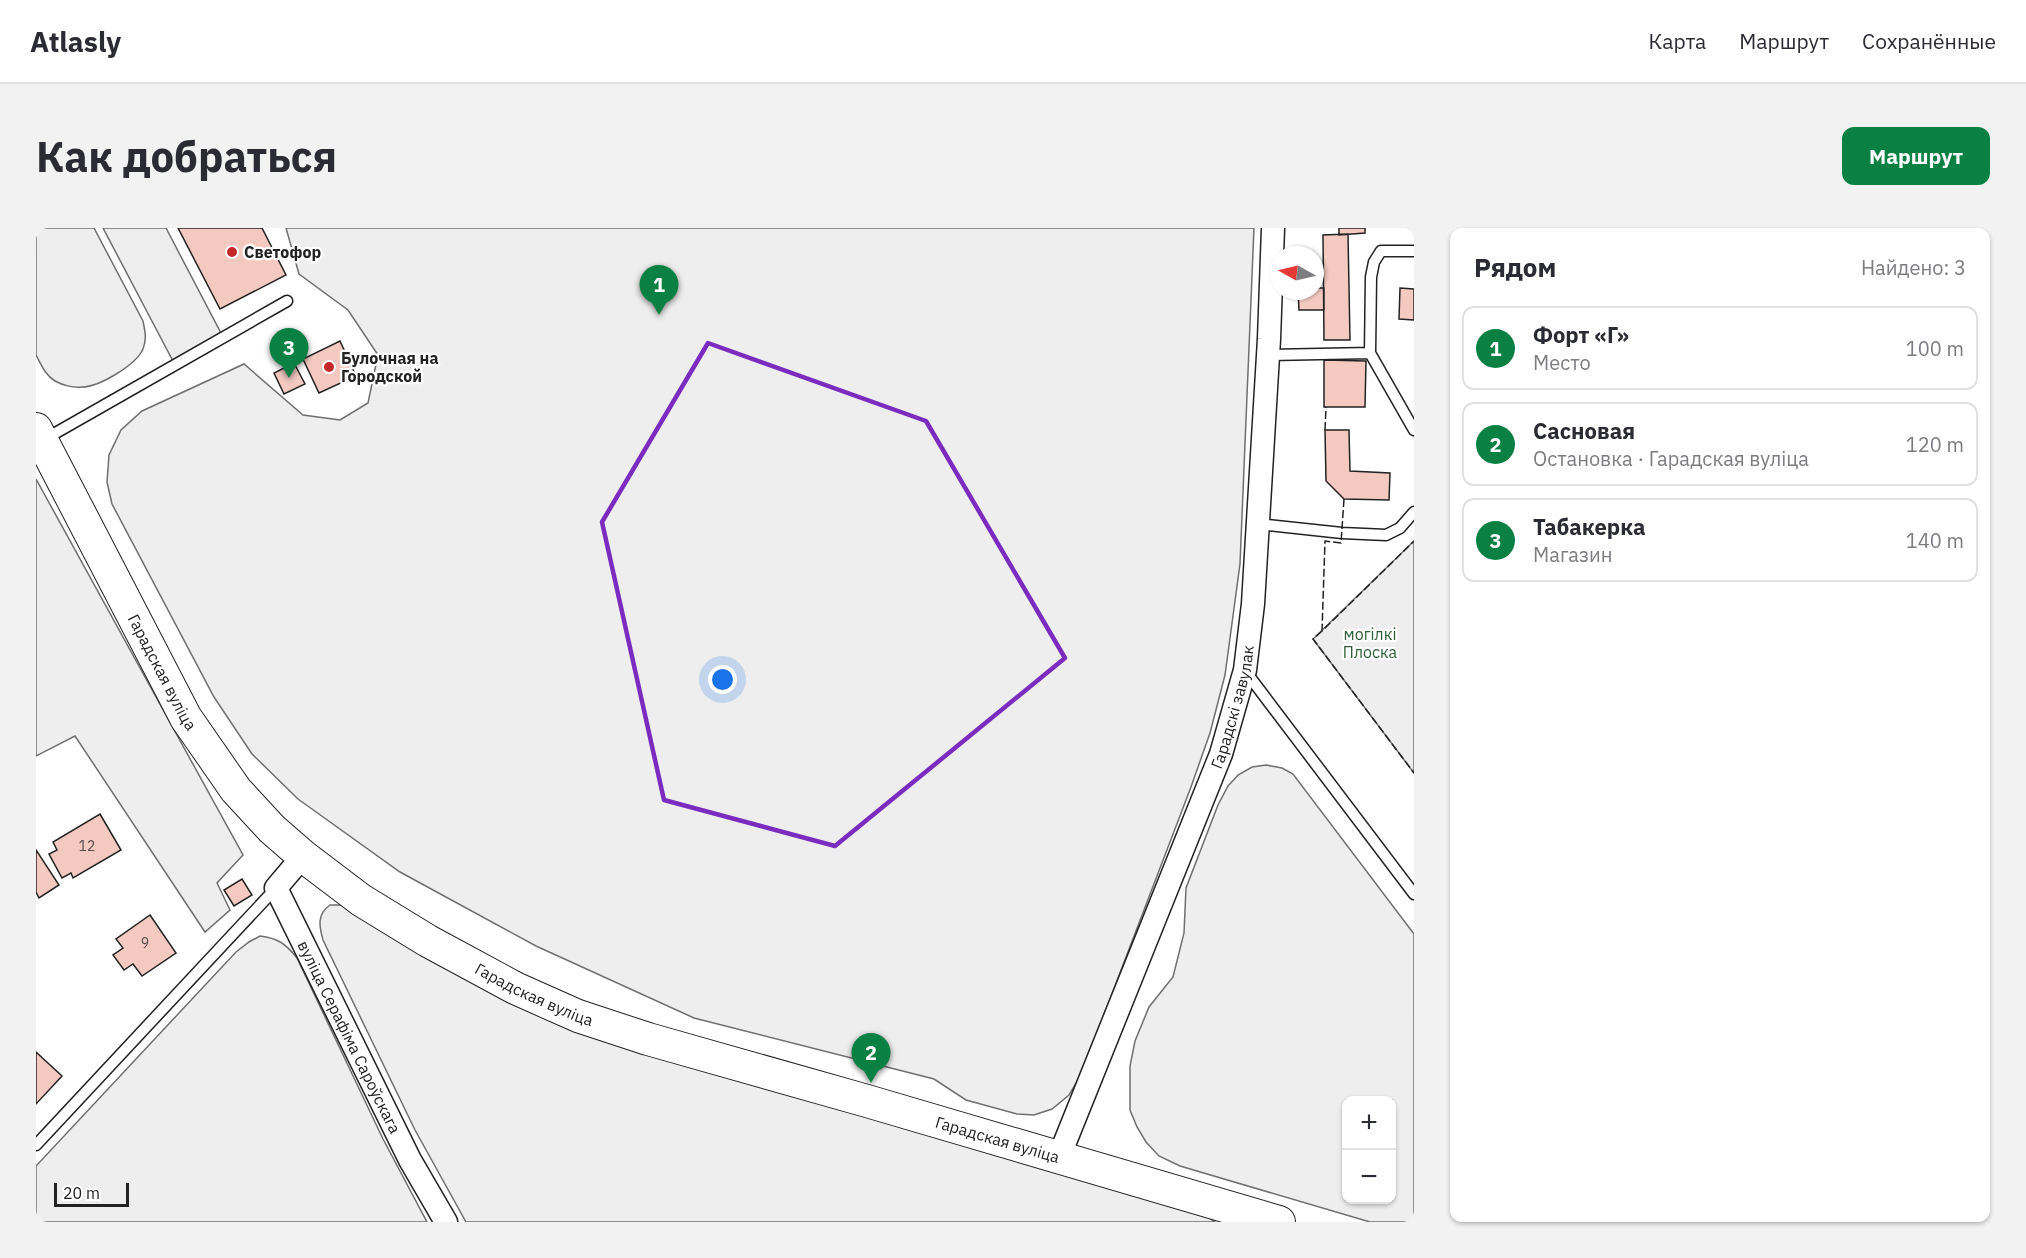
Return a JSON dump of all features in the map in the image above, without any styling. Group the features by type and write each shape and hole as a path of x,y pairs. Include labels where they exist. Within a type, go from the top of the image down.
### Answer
{"main road":[{"name":"Гарадская вуліца","path":"39,435 186,718 236,790 272,829 361,900 428,941 515,988 579,1016 648,1039 1279,1222"}],"street":[{"name":"Гарадскі завулак","path":"1059,1157 1221,754 1245,670 1253,604 1268,356 1273,228"},
{"path":"276,888 303,856"},
{"name":"вуліца Серафіма Сароўскага","path":"276,888 410,1160 446,1222"}],"lane":[{"path":"1414,251 1381,250 1374,262 1371,277 1370,353 1414,430"},
{"path":"39,435 287,301"},
{"path":"1268,356 1370,353"},
{"path":"1258,524 1386,535 1400,528 1414,512"},
{"path":"1245,670 1414,894"},
{"path":"36,1145 276,888"}],"highlighted area":[{"path":"708,343 926,421 1065,658 835,846 664,800 602,522"}],"green space":[{"path":"36,228 94,228 143,321 145,342 139,355 125,368 98,383 79,387 58,382 46,373 36,355"},
{"path":"286,228 1254,228 1240,564 1225,675 1210,733 1191,787 1081,1075 1069,1095 1052,1109 1034,1115 1017,1114 966,1100 934,1079 694,1018 536,946 400,872 298,799 252,754 214,697 112,504 107,482 109,455 121,430 142,411 244,364 303,415 340,420 368,403 378,355 348,310 299,274"},
{"path":"36,479 243,855 217,883 230,910 205,932 75,736 36,756"},
{"name":"могілкі Плоска","path":"1414,541 1414,773 1313,639"},
{"path":"1266,765 1282,768 1293,774 1414,934 1414,1222 1370,1222 1180,1166 1159,1156 1146,1142 1130,1110 1130,1066 1135,1041 1149,1007 1173,977 1184,933 1186,888 1218,805 1228,786 1238,775 1252,767"},
{"path":"330,905 342,905 355,909 446,964 1193,1207 1215,1222 466,1222 415,1130 323,940 321,916"},
{"path":"260,936 281,942 297,958 383,1139 427,1222 36,1222 36,1166 236,952"}],"shaded area":[{"path":"103,228 166,228 223,337 174,363"}],"building":[{"name":"Светофор","path":"178,228 262,228 286,275 220,309"},
{"path":"1339,228 1365,228 1365,233 1339,235"},
{"path":"1348,234 1350,340 1324,340 1323,235"},
{"path":"1400,288 1414,289 1414,320 1399,319"},
{"path":"1298,300 1324,300 1324,310 1299,310"},
{"name":"Булочная на Городской","path":"340,341 356,376 319,393 303,359"},
{"path":"1324,360 1366,361 1365,407 1324,407"},
{"path":"294,363 305,384 284,394 274,373"},
{"path":"1325,430 1349,430 1350,471 1390,473 1389,500 1344,499 1326,481"},
{"path":"100,814 121,850 73,878 71,873 62,878 49,854 57,850 53,842"},
{"path":"36,850 59,885 39,898 36,892"},
{"path":"242,879 252,895 234,906 224,890"},
{"path":"150,915 176,953 142,976 133,964 124,970 113,955 123,948 116,939"},
{"path":"36,1052 62,1076 36,1104"}],"fence":[{"path":"1325,430 1326,407"},
{"path":"1344,499 1341,543 1325,541 1322,631 1414,541"},
{"path":"1322,631 1313,639 1414,773"}],"place":[{"name":"Светофор","path":"232,252"},
{"name":"Форт «Г»","path":"659,315"},
{"name":"Булочная на Городской","path":"329,367"},
{"name":"Табакерка","path":"289,378"},
{"name":"Сасновая","path":"871,1083"}]}
